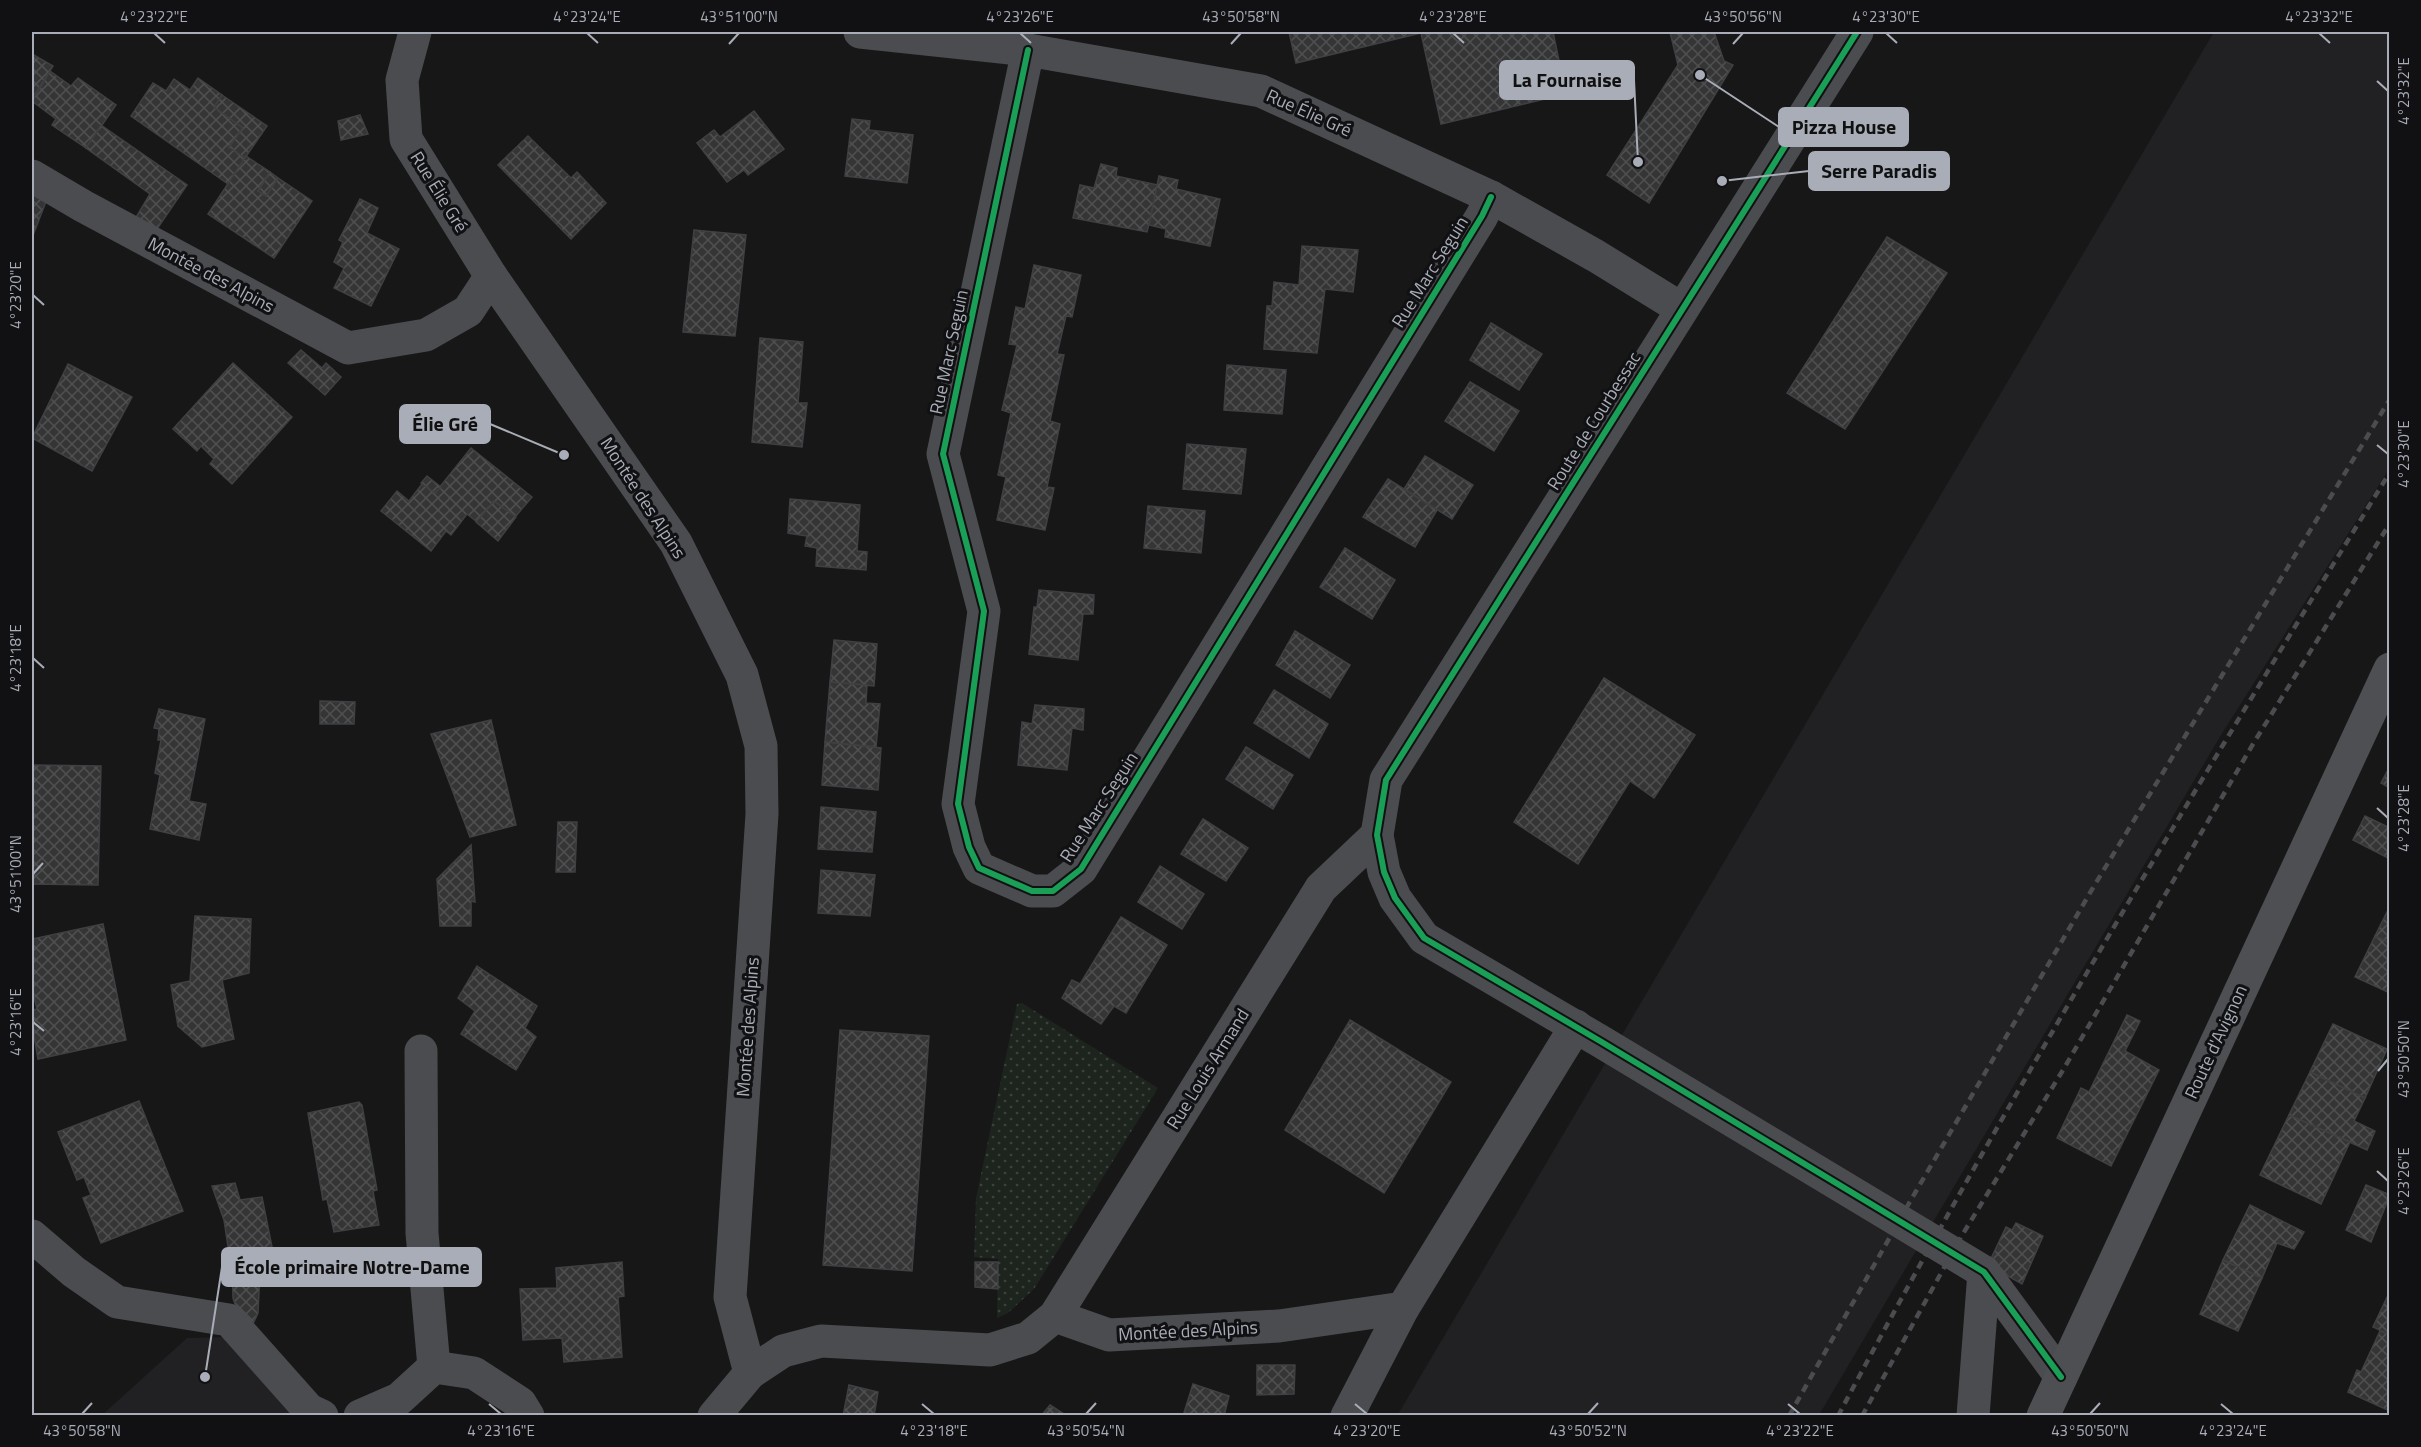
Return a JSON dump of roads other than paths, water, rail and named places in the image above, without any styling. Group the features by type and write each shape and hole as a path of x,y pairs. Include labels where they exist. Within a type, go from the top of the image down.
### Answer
{"main road":[{"name":"Route d'Avignon","path":"2043,1416 2390,669"}],"street":[{"name":"Rue Élie Gré","path":"415,32 402,80 406,139 491,276"},
{"name":"Rue Élie Gré","path":"860,32 1028,50 1262,91 1491,197 1596,256 1682,309"},
{"name":"Route de Courbessac","path":"1377,835 1386,780 1857,32"},
{"name":"Rue Marc Seguin","path":"1028,50 943,454 984,611 958,804 969,847 979,868 1032,891 1053,891 1081,869 1482,216 1491,197"},
{"name":"Montée des Alpins","path":"32,176 83,207 348,348 426,334 468,311 491,276 676,543 742,675 761,746 762,814 730,1298 750,1373"},
{"path":"1377,835 1384,872 1395,898 1424,938 1576,1026 1984,1272 2061,1377"},
{"name":"Rue Louis Armand","path":"1055,1316 1321,888 1377,835"},
{"path":"1347,1416 1403,1308 1576,1026"},
{"path":"421,1051 422,1233 434,1367"},
{"path":"32,1236 74,1272 117,1302 229,1320 309,1410 322,1416"},
{"path":"1974,1413 1984,1272"},
{"name":"Montée des Alpins","path":"1055,1316 1109,1335 1279,1326 1403,1308"},
{"path":"714,1416 750,1373 783,1351 821,1341 990,1350 1028,1338 1055,1316"},
{"path":"360,1416 399,1400 434,1367"},
{"path":"434,1367 474,1373 520,1403 528,1416"}],"railway":[{"path":"1789,1416 1908,1205 2094,886 2390,399"},
{"path":"1838,1416 2037,1058 2176,822 2390,472"},
{"path":"1862,1416 1961,1237 2063,1070 2253,744 2390,523"}],"place":[{"name":"Pizza House","path":"1700,75"},
{"name":"La Fournaise","path":"1638,162"},
{"name":"Serre Paradis","path":"1722,181"},
{"name":"Élie Gré","path":"564,455"},
{"name":"École primaire Notre-Dame","path":"205,1377"}]}
